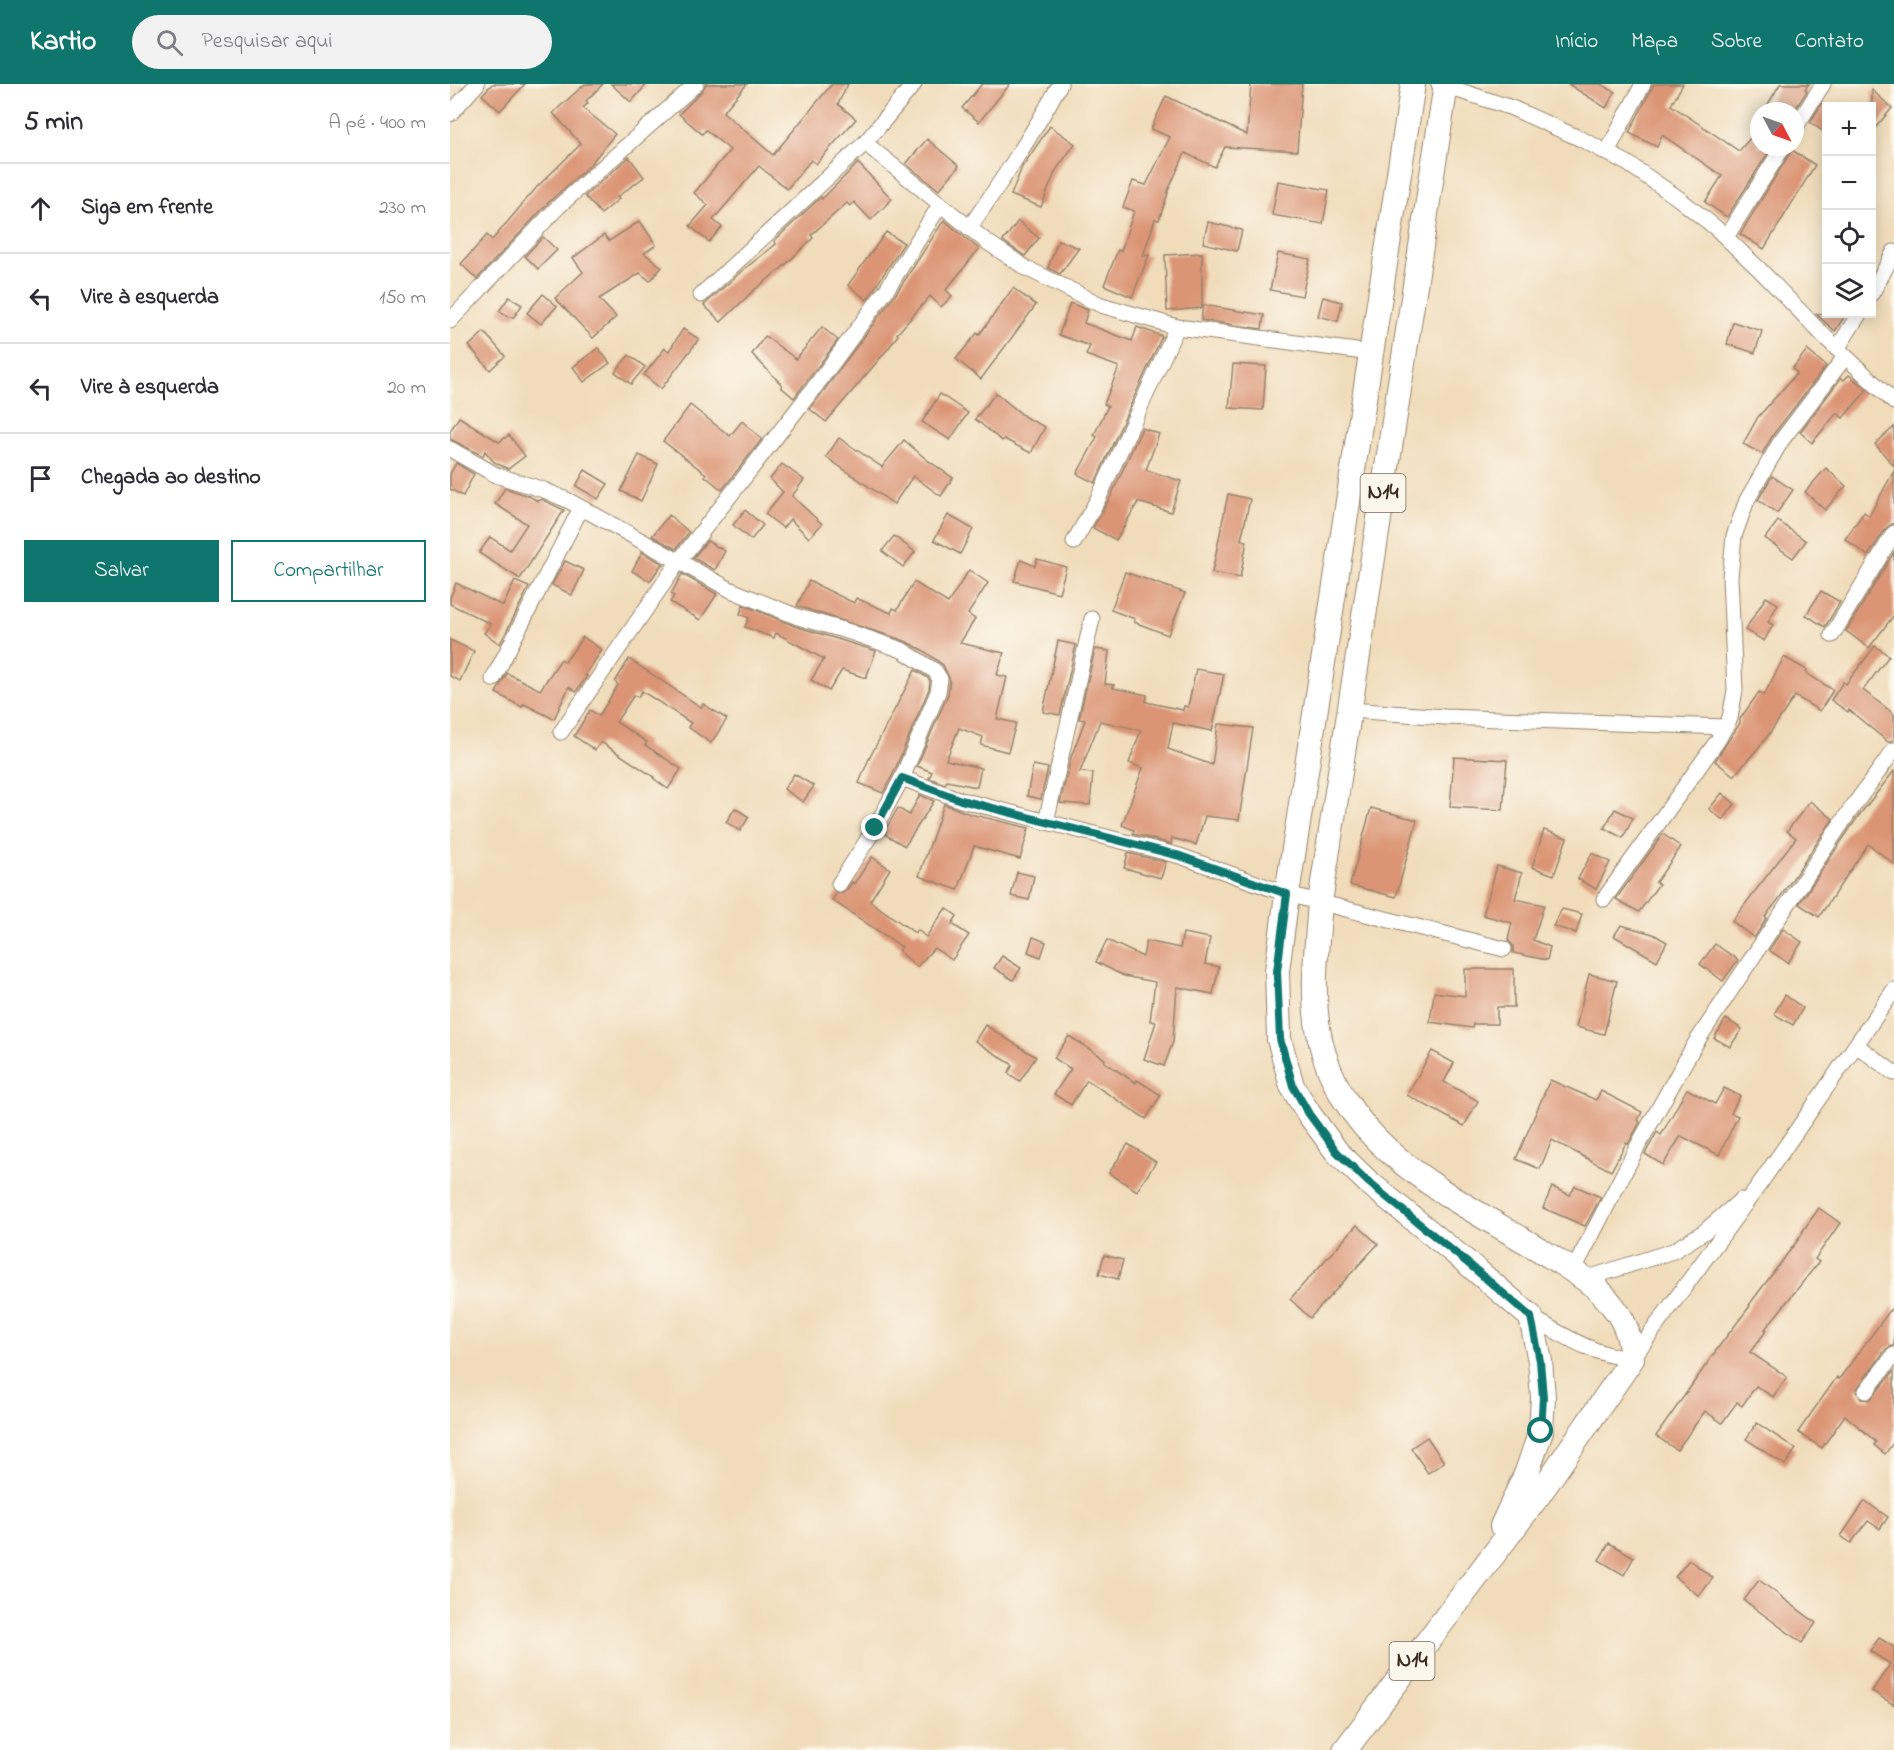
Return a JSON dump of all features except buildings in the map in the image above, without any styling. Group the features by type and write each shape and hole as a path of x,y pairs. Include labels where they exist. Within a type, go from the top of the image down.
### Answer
{"main road":[{"name":"N14","path":"1413,84 1287,894 1277,971 1280,1039 1293,1086 1309,1114 1337,1152 1368,1182 1531,1317 1540,1361 1543,1397 1541,1431 1527,1472 1480,1572"},
{"name":"N14","path":"1345,1750 1538,1496 1632,1359 1631,1338 1611,1302 1579,1275 1414,1173 1380,1144 1353,1113 1334,1084 1319,1038 1314,985 1320,902 1444,84"}],"street":[{"path":"450,114 477,84"},
{"path":"450,321 558,207 696,84"},
{"path":"701,295 865,143 914,84"},
{"path":"969,228 1000,184 1060,84"},
{"path":"1444,84 1512,108 1581,139 1627,163 1678,198 1726,237 1841,353 1894,402"},
{"path":"1607,152 1643,84"},
{"path":"1804,114 1823,84"},
{"path":"865,143 987,242 1026,268 1101,305 1177,327 1371,353"},
{"path":"1726,237 1777,156"},
{"path":"561,732 679,561 867,316 940,205"},
{"path":"1876,285 1894,252"},
{"path":"1604,898 1718,740 1730,718 1735,690 1730,577 1734,536 1747,500 1781,441 1841,353 1857,318"},
{"path":"1074,542 1098,499 1177,327"},
{"path":"450,449 496,475 544,490 581,508 731,590 798,617 902,650 935,671 940,679 938,692 902,778 875,828 839,885"},
{"path":"494,679 581,508"},
{"path":"1832,634 1894,533"},
{"path":"1046,822 1092,619"},
{"path":"1350,710 1445,717 1725,727"},
{"path":"1579,1275 1641,1140 1695,1044 1849,812 1894,750"},
{"path":"902,778 961,800 1180,856 1287,894 1503,949"},
{"path":"1531,1317 1572,1340 1612,1357 1632,1359 1761,1182 1894,990"},
{"path":"1856,1045 1894,1073"},
{"path":"1579,1275 1673,1251 1704,1232 1761,1182"},
{"path":"1866,1391 1894,1355"}],"route":[{"path":"875,828 902,778 961,800 1180,856 1287,894 1277,971 1280,1039 1293,1086 1309,1114 1337,1152 1368,1182 1531,1317 1540,1361 1543,1397 1541,1431"}]}
